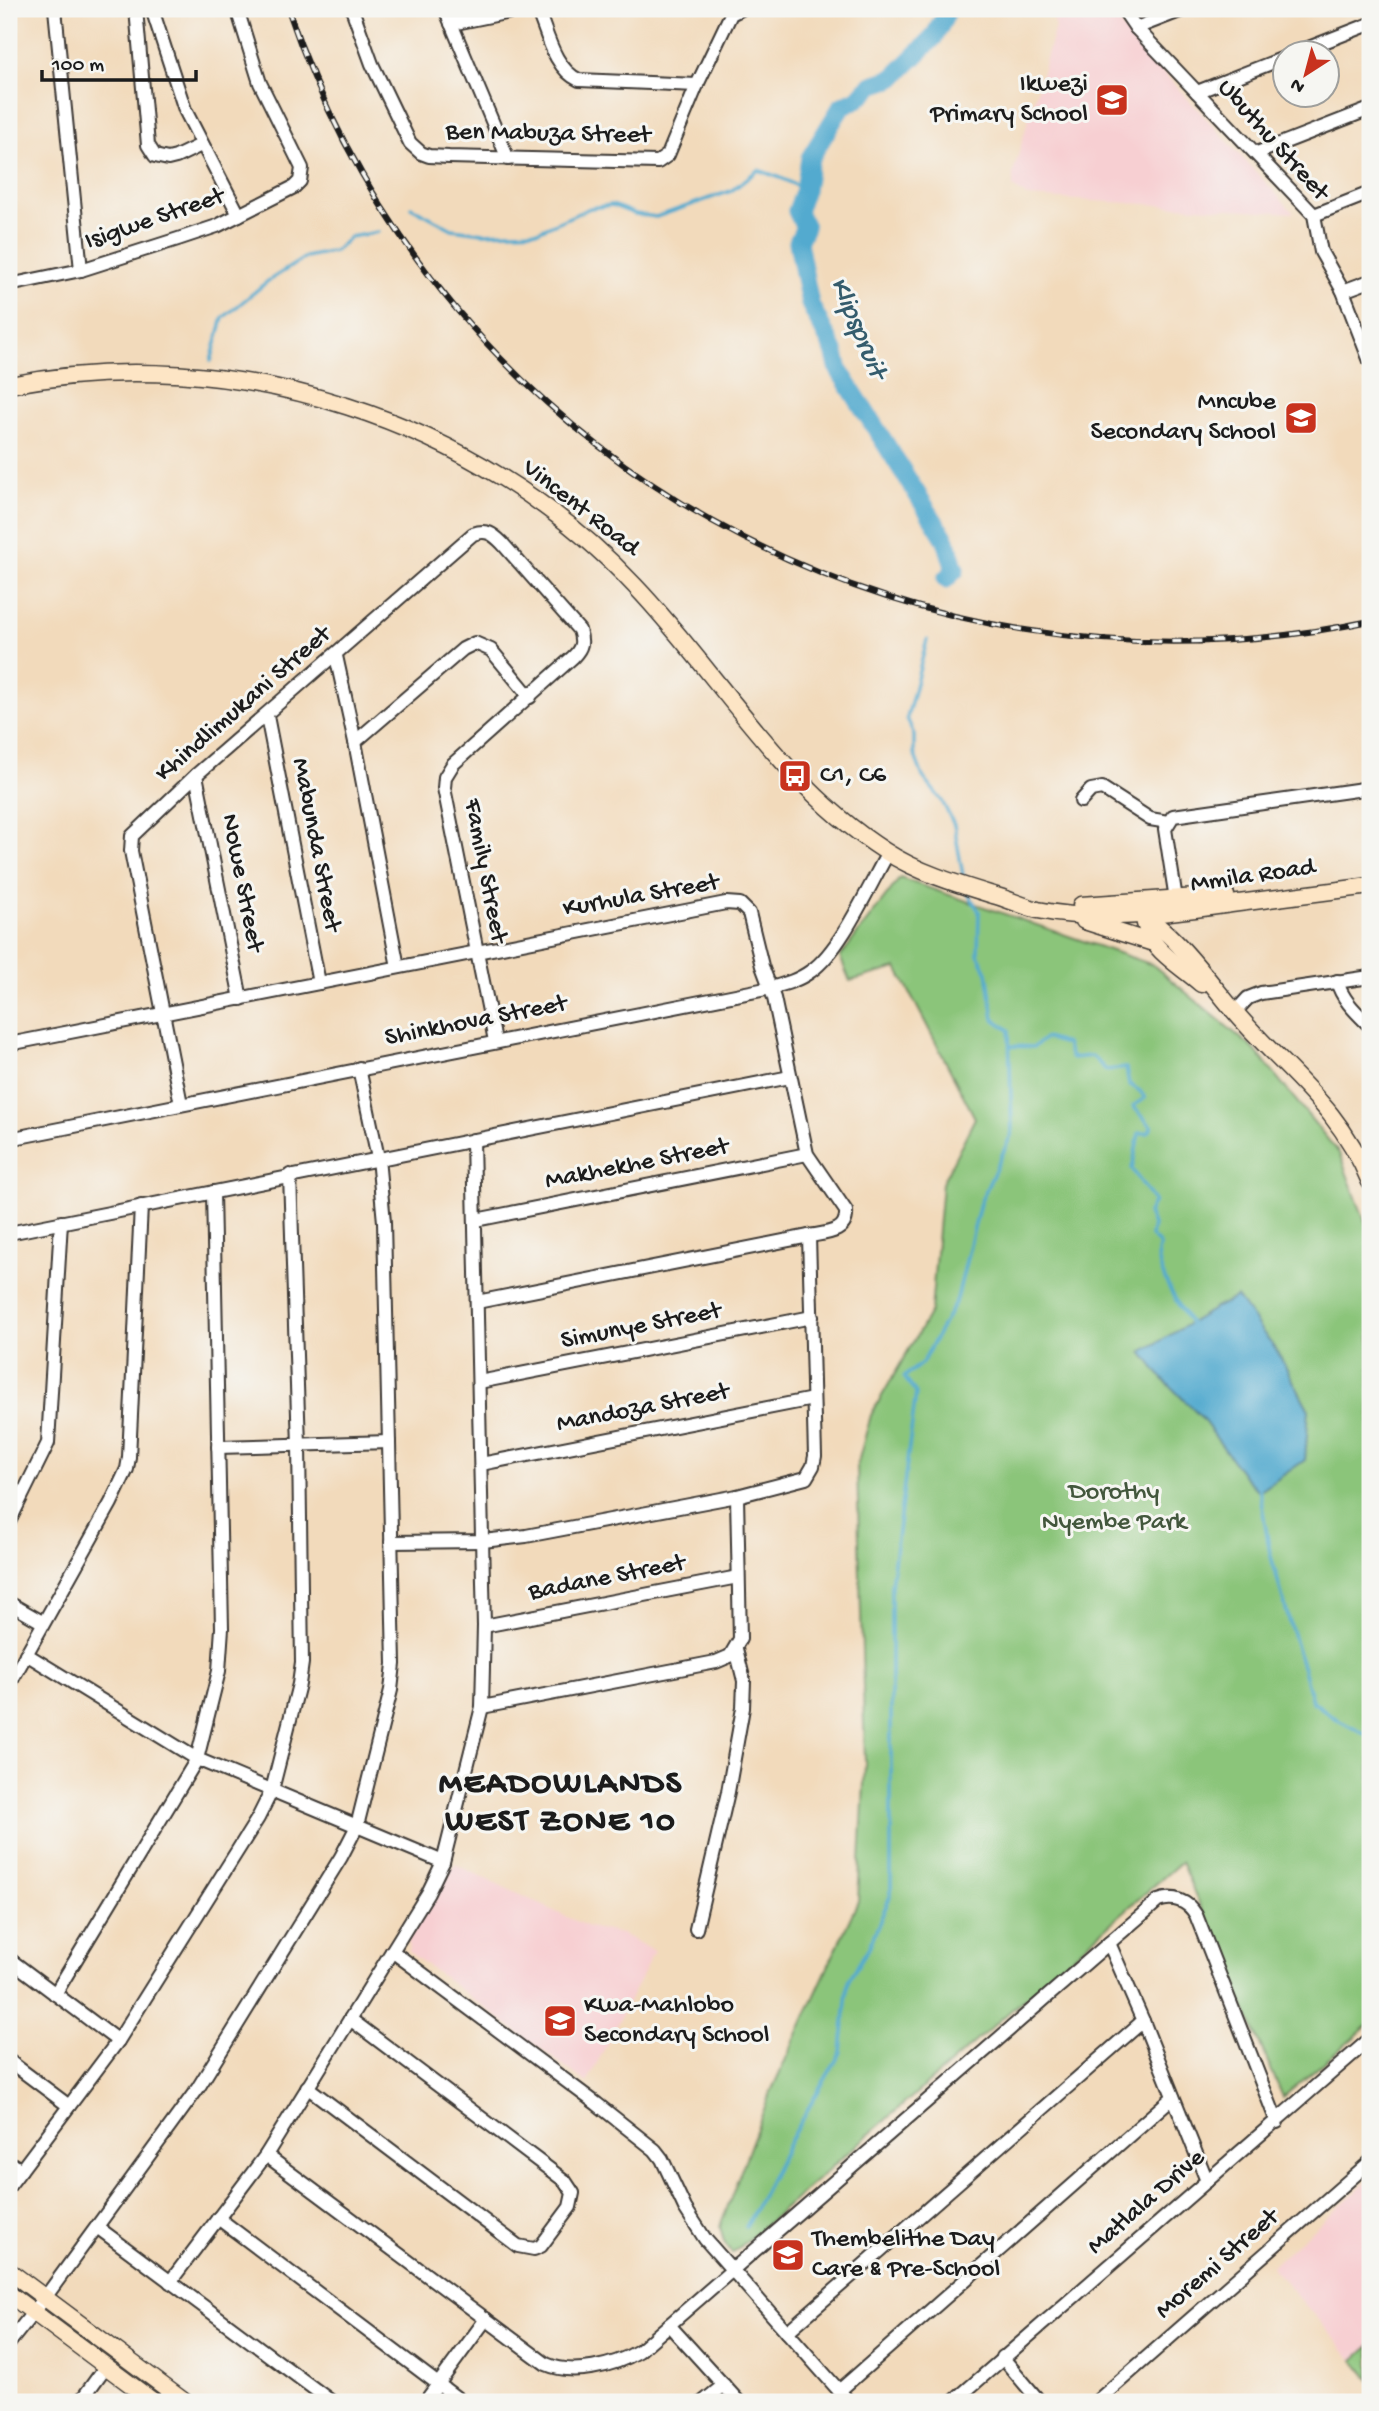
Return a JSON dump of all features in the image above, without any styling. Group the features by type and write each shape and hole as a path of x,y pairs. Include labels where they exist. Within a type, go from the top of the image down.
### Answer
{"main road":[{"name":"Vincent Road","path":"9,385 109,373 209,377 309,395 377,417 441,444 514,485 597,549 666,621 796,777 846,824 888,853 932,874 1012,901 1069,909 1154,901"},
{"name":"Mmila Road","path":"1154,901 1370,879"},
{"name":"Mmila Road","path":"1143,915 1370,886"},
{"path":"1153,943 1146,930 1143,915 1154,901"},
{"path":"1069,909 1130,910 1143,915 1177,945 1235,1012 1334,1116 1352,1142 1370,1182"},
{"path":"1069,909 1153,943 1235,1012"},
{"path":"1177,945 1177,926 1189,910"},
{"path":"9,2271 185,2402"},
{"path":"9,2294 154,2402"}],"street":[{"path":"55,9 81,270"},
{"path":"136,9 148,145 156,156 168,159 201,145"},
{"path":"152,9 185,110 239,215"},
{"name":"Isigwe Street","path":"9,285 81,270 178,239 239,215 295,187 300,181 302,173 298,159 260,83 237,9"},
{"name":"Ben Mabuza Street","path":"352,9 372,64 414,148 429,156 658,162 664,160 732,11"},
{"path":"445,9 508,159"},
{"path":"451,24 525,9"},
{"path":"537,9 562,68 569,76 579,80 697,85"},
{"name":"Ubuthu Street","path":"1123,9 1136,27 1314,215 1321,251 1343,291 1370,361"},
{"path":"1136,27 1185,9"},
{"path":"1334,38 1370,24"},
{"path":"1198,92 1270,64"},
{"path":"1257,153 1370,109"},
{"path":"1314,215 1370,193"},
{"path":"1343,291 1370,281"},
{"name":"Khindlimukani Street","path":"181,1104 130,842 136,831 196,775 474,534 481,532 494,535 579,630 582,640"},
{"name":"Family Street","path":"495,1041 444,788 445,777 453,764 573,657 582,646 582,640"},
{"path":"355,742 463,649 475,643 491,650 530,697"},
{"path":"335,656 355,742 398,967"},
{"name":"Mabunda Street","path":"267,716 319,983"},
{"name":"Nowe Street","path":"196,775 241,999"},
{"path":"1081,801 1091,790 1102,788 1150,819 1168,822"},
{"path":"1176,899 1165,829 1173,817 1370,788"},
{"name":"Shinkhova Street","path":"9,1139 771,988 797,979 821,963 838,942 888,853"},
{"name":"Kurhula Street","path":"9,1044 733,903 746,908 771,988 807,1154 846,1211 847,1216 839,1230 477,1302"},
{"path":"1235,1012 1248,998 1261,993 1370,977"},
{"path":"1337,981 1350,1005 1370,1026"},
{"path":"9,2343 198,2088 341,1857 357,1826 391,1690 394,1664 384,1222 378,1158 359,1068"},
{"path":"9,1233 790,1077"},
{"path":"170,2281 266,2155 428,1893 443,1862 482,1707 483,1541 473,1140"},
{"name":"Makhekhe Street","path":"476,1220 807,1154"},
{"path":"9,2186 118,2041 258,1818 272,1790 302,1663 299,1444 290,1175"},
{"path":"55,1994 197,1759 222,1653 213,1192"},
{"path":"9,1685 111,1503 127,1469 141,1206"},
{"path":"9,1522 48,1443 61,1222"},
{"path":"391,1542 483,1541 526,1536 737,1496 800,1481 810,1472 815,1456 809,1236"},
{"name":"Simunye Street","path":"479,1382 812,1317"},
{"name":"Mandoza Street","path":"481,1464 813,1399"},
{"path":"218,1447 390,1443"},
{"path":"482,1707 725,1659 736,1649 740,1639 737,1496"},
{"name":"Badane Street","path":"484,1626 738,1577"},
{"path":"9,1603 42,1622"},
{"path":"695,1929 728,1792 743,1708 744,1681 736,1649"},
{"path":"26,1654 197,1759 443,1862"},
{"path":"266,2155 546,2364 563,2369 608,2365 625,2360 639,2351 1109,1943 1165,1898 1191,1907 1276,2122"},
{"path":"1109,1943 1207,2181"},
{"path":"392,1951 647,2142 662,2159 694,2224 849,2402"},
{"path":"9,1959 118,2041"},
{"path":"307,2087 518,2245 534,2249 541,2246 570,2207 573,2193 565,2181 350,2019"},
{"path":"787,2332 1143,2021"},
{"name":"Matlala Drive","path":"953,2402 1370,2039"},
{"path":"9,2061 69,2106"},
{"path":"839,2391 1173,2097"},
{"path":"9,2162 20,2170"},
{"name":"Moremi Street","path":"1096,2402 1370,2162"},
{"path":"218,2218 462,2402"},
{"path":"97,2227 332,2402"},
{"path":"425,2402 486,2319"},
{"path":"669,2325 738,2402"},
{"path":"1002,2357 1040,2402"},
{"path":"80,2402 106,2367"},
{"path":"703,2402 724,2385"}],"shaded area":[{"name":"Ikwezi Primary School","path":"1052,9 1116,9 1122,28 1294,213 1027,197 1013,187 1013,173 1055,27"},
{"name":"Kwa-Mahlobo Secondary School","path":"455,1864 588,1927 622,1934 654,1951 587,2083 409,1952 408,1939"},
{"path":"1370,2179 1370,2379 1271,2266"}],"green space":[{"name":"Dorothy Nyembe Park","path":"900,878 1153,965 1254,1049 1339,1153 1370,1234 1370,2024 1283,2097 1181,1862 732,2254 724,2242 720,2227 769,2096 858,1901 865,1763 857,1466 871,1415 931,1311 942,1183 975,1118 897,968 850,981 840,957"},
{"path":"1370,2346 1370,2379 1354,2360"}],"water":[{"path":"1237,1297 1278,1353 1309,1410 1305,1460 1259,1492 1201,1417 1163,1379 1142,1352"}],"waterway":[{"name":"Klipspruit","path":"946,9 934,37 893,78 872,85 857,99 842,106 810,158 805,190 797,211 805,227 798,242 810,304 834,351 839,370 946,540 955,570 946,579"},
{"path":"411,207 452,229 483,233 538,231 590,208 612,205 635,214 656,217 731,191 758,170 805,190"},
{"path":"211,361 223,318 268,281 306,257 335,251 350,237 378,232"},
{"path":"927,640 907,718 914,735 914,753 923,777 942,801 954,825 964,881"},
{"path":"746,2227 791,2138 841,2052 848,1981 869,1947 891,1894 891,1585 916,1393 904,1377 922,1363 957,1299 980,1203 1012,1133 1009,1030 994,1019 987,972 978,954 979,911 967,892"},
{"path":"1010,1046 1034,1047 1045,1038 1066,1044 1071,1058 1092,1056 1106,1070 1126,1068 1129,1084 1145,1098 1133,1106 1152,1127 1148,1133 1139,1133 1132,1169 1154,1201 1148,1213 1153,1225 1151,1236 1160,1245 1159,1264 1192,1327"},
{"path":"1259,1488 1270,1553 1312,1701 1338,1720 1370,1737"}],"railway":[{"path":"288,9 359,169 456,309 575,427 712,521 864,589 1027,630 1197,641 1370,621"}],"place":[{"name":"Ikwezi Primary School","path":"1112,100"},
{"name":"Mncube Secondary School","path":"1301,418"},
{"name":"C1, C6","path":"795,776"},
{"name":"Kwa-Mahlobo Secondary School","path":"560,2021"},
{"name":"Thembelithe Day Care & Pre-School","path":"788,2255"}],"district":[{"name":"MEADOWLANDS WEST ZONE 10","path":"561,1804"}]}
